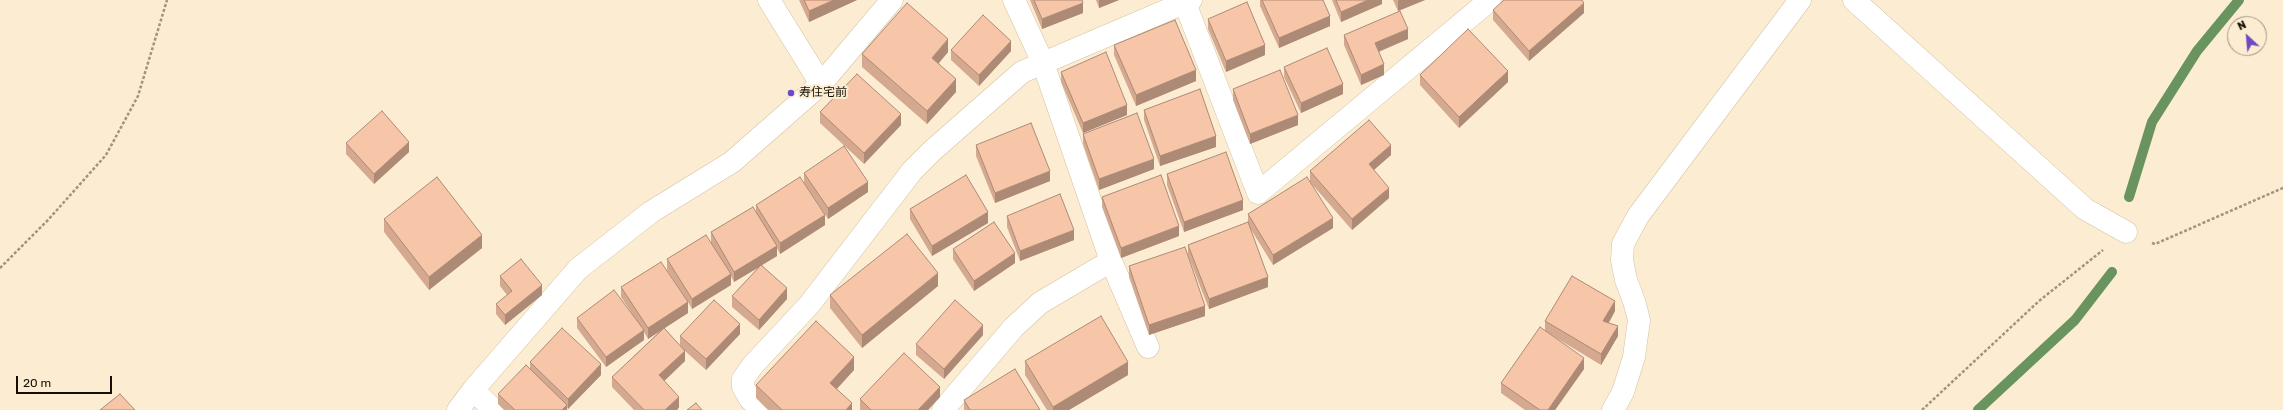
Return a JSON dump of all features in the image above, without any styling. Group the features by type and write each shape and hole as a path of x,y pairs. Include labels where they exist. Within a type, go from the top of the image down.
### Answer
{"street":[{"path":"770,0 821,84"},
{"path":"458,410 473,390 578,269 651,212 732,162 821,84 892,0"},
{"path":"1014,0 1043,63 1111,261 1148,347"},
{"path":"762,410 750,399 744,387 743,379 753,365 813,300 912,171 933,150 1022,72 1188,1 1258,193 1490,0"},
{"path":"1613,410 1623,392 1634,357 1639,320 1626,280 1622,260 1623,244 1638,216 1800,0"},
{"path":"1854,0 2085,209 2126,232"},
{"path":"943,410 1014,327 1040,303 1111,261"},
{"path":"473,390 494,410"}],"path":[{"path":"0,268 48,220 106,155 138,96 167,0"},
{"path":"1922,410 2039,301 2126,232 2155,244 2283,188"}],"building":[{"path":"804,0 834,0 809,11"},
{"path":"1034,0 1082,0 1083,3 1042,19"},
{"path":"1262,0 1323,0 1330,16 1279,38"},
{"path":"1336,0 1368,0 1341,12"},
{"path":"1504,0 1582,0 1584,3 1529,51 1493,10"},
{"path":"1247,2 1265,45 1226,61 1208,19"},
{"path":"907,3 948,39 932,58 956,79 927,111 862,54"},
{"path":"1400,11 1408,29 1375,43 1384,64 1361,75 1344,35"},
{"path":"983,15 1011,41 979,75 951,50"},
{"path":"1175,20 1196,70 1136,95 1114,45"},
{"path":"1468,29 1508,71 1459,117 1420,75"},
{"path":"1327,48 1343,84 1301,103 1284,67"},
{"path":"1106,52 1127,105 1083,123 1061,72"},
{"path":"1280,70 1298,115 1250,134 1233,89"},
{"path":"857,74 901,114 864,153 820,112"},
{"path":"1200,89 1216,136 1160,156 1144,110"},
{"path":"382,111 409,142 374,174 346,143"},
{"path":"1137,113 1154,159 1099,179 1083,134"},
{"path":"1369,120 1391,145 1369,164 1389,188 1352,219 1310,171"},
{"path":"1031,123 1050,171 995,193 976,145"},
{"path":"844,146 868,182 828,208 804,173"},
{"path":"1226,152 1243,200 1184,222 1167,174"},
{"path":"966,175 988,212 932,246 910,209"},
{"path":"1161,175 1179,226 1121,248 1102,197"},
{"path":"437,177 482,235 429,277 384,219"},
{"path":"800,177 825,215 780,243 756,205"},
{"path":"1307,177 1333,218 1273,255 1248,214"},
{"path":"1060,194 1074,230 1020,251 1007,216"},
{"path":"753,207 777,246 734,272 711,232"},
{"path":"994,222 1015,253 974,281 953,249"},
{"path":"1248,222 1268,277 1209,299 1188,245"},
{"path":"907,234 938,273 862,335 830,295"},
{"path":"706,235 731,274 692,299 667,259"},
{"path":"1185,247 1205,306 1149,325 1129,266"},
{"path":"521,259 542,285 505,315 496,304 512,291 500,276"},
{"path":"661,262 688,302 648,328 621,287"},
{"path":"761,265 787,288 759,320 732,296"},
{"path":"1572,276 1615,301 1603,321 1618,326 1601,354 1545,321"},
{"path":"614,290 644,330 606,357 577,318"},
{"path":"714,300 740,324 706,359 680,336"},
{"path":"955,300 983,325 944,369 916,344"},
{"path":"1101,316 1128,362 1053,407 1025,361"},
{"path":"816,321 854,357 830,383 852,403 846,410 782,410 756,385"},
{"path":"1540,327 1584,358 1548,410 1540,410 1501,383"},
{"path":"562,328 601,364 568,399 530,362"},
{"path":"664,328 685,351 659,375 679,397 665,410 644,410 612,377"},
{"path":"904,353 940,387 918,410 871,410 860,399"},
{"path":"526,365 567,405 562,410 515,410 498,394"},
{"path":"1015,369 1040,410 970,410 964,400"},
{"path":"120,394 135,410 100,410"},
{"path":"696,403 702,410 687,410"}],"waterway":[{"path":"2129,197 2152,122 2197,51 2239,0"},
{"path":"1978,410 2075,320 2112,272"}],"place":[{"name":"寿住宅前","path":"791,93"}]}
